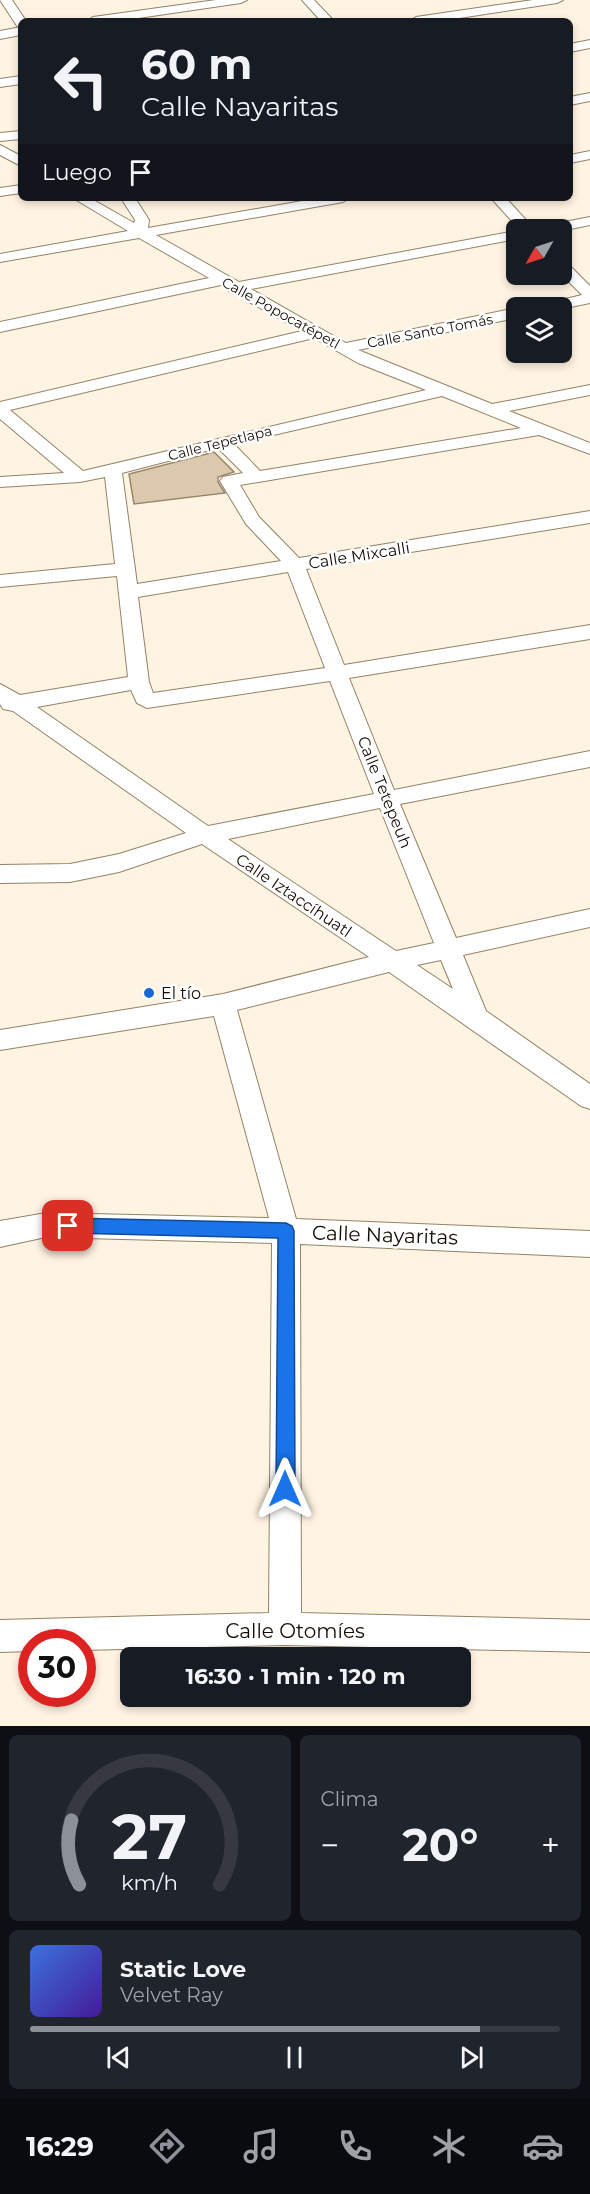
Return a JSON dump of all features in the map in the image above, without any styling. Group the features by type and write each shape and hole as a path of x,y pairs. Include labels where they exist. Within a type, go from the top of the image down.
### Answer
{"street":[{"path":"6,0 18,18"},
{"path":"114,18 241,0"},
{"path":"308,0 325,18"},
{"path":"436,18 557,0"},
{"path":"0,35 18,32"},
{"path":"573,47 590,44"},
{"path":"0,84 18,81"},
{"path":"573,101 590,98"},
{"path":"0,137 18,135"},
{"path":"0,149 18,160"},
{"path":"573,158 590,155"},
{"path":"0,192 18,189"},
{"name":"Calle Popocatépetl","path":"85,201 364,360 439,392 590,449"},
{"path":"130,201 142,220 140,232"},
{"path":"0,258 325,201"},
{"path":"501,201 518,219"},
{"path":"572,225 590,221"},
{"path":"0,327 228,284 506,237"},
{"path":"572,277 590,297 572,301"},
{"name":"Calle Santo Tomás","path":"344,348 506,315"},
{"path":"0,409 314,333"},
{"path":"489,410 590,390"},
{"name":"Calle Tepetlapa","path":"0,483 80,477 439,392"},
{"path":"0,409 80,477"},
{"path":"295,565 252,520 229,481 539,430"},
{"path":"222,442 256,476"},
{"path":"113,470 143,692"},
{"name":"Calle Mixcalli","path":"128,592 590,517"},
{"name":"Calle Tetepeuh","path":"295,565 387,799 477,1018"},
{"path":"0,581 125,569"},
{"path":"6,700 143,692 338,673 590,632"},
{"name":"Calle Iztaccíhuatl","path":"6,700 477,1018 590,1098"},
{"path":"0,874 80,871 119,863 205,835 590,759"},
{"path":"0,1040 223,1004 393,961 590,918"},
{"path":"223,1004 286,1231 285,1629"},
{"name":"Calle Nayaritas","path":"0,1234 46,1225 286,1231 590,1244"},
{"name":"Calle Otomíes","path":"0,1636 285,1629 590,1636"}],"building":[{"path":"214,452 234,472 218,477 218,482 225,493 134,504 129,474"}],"place":[{"name":"El tío","path":"149,993"}],"route":[{"path":"68,1226 286,1231 285,1489"}]}
